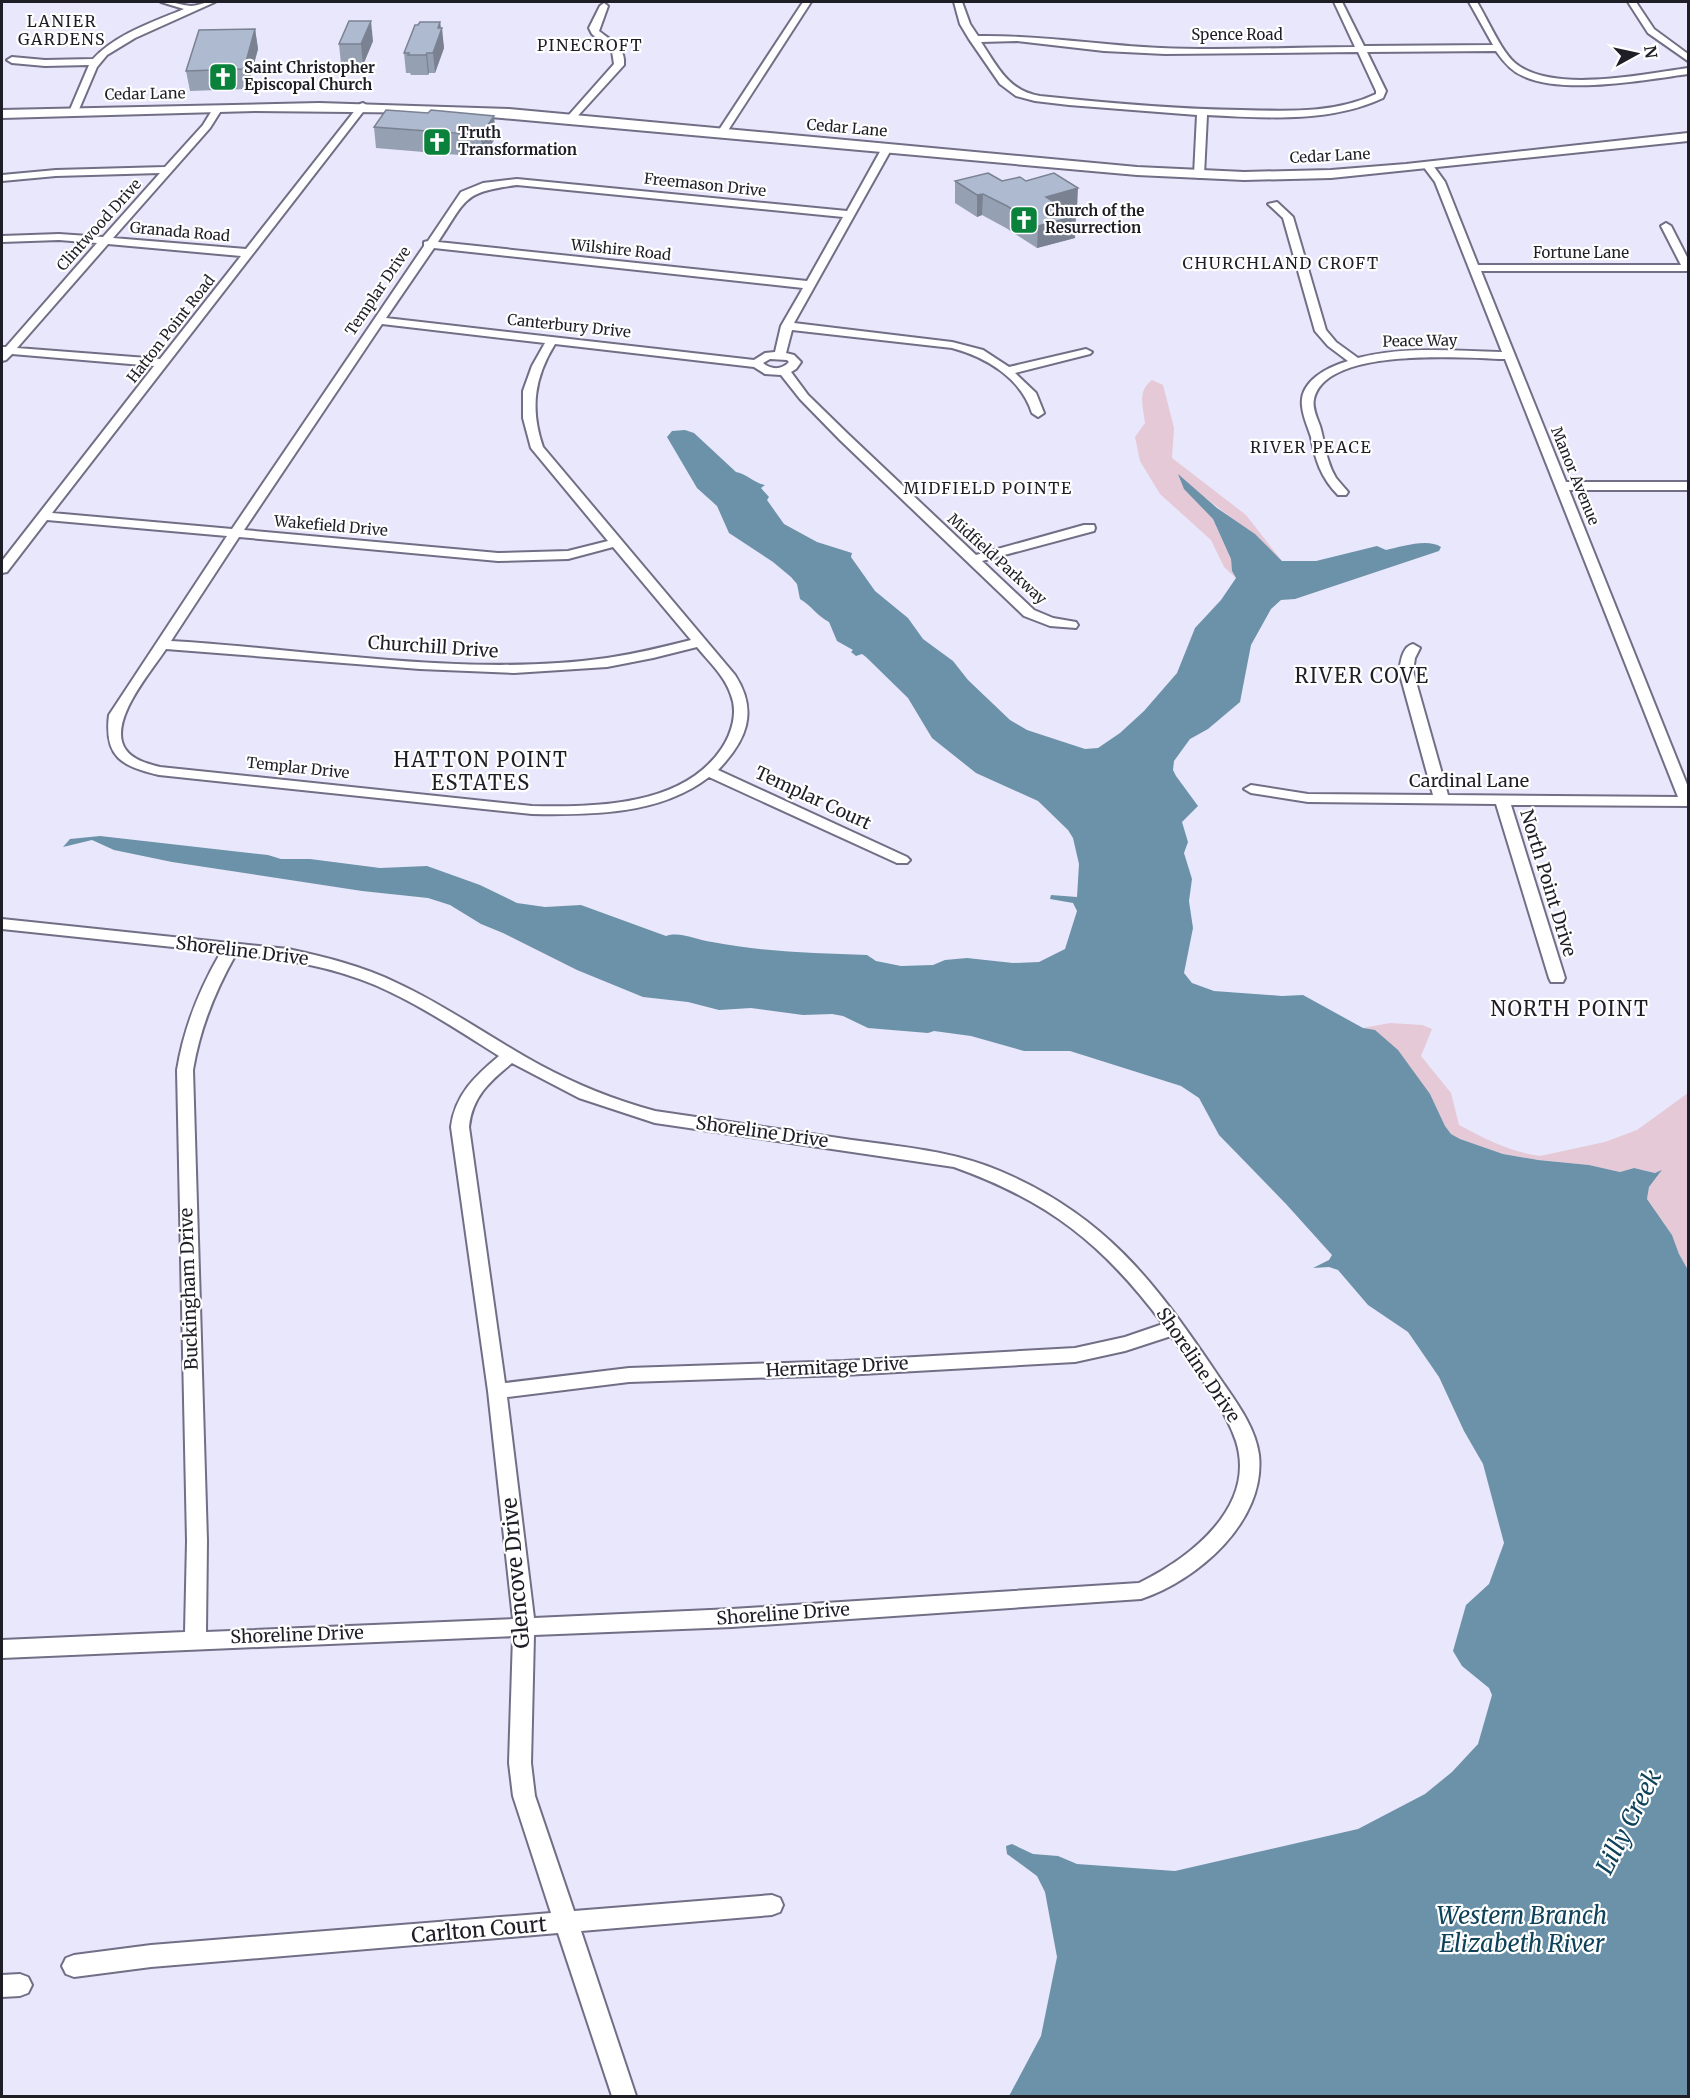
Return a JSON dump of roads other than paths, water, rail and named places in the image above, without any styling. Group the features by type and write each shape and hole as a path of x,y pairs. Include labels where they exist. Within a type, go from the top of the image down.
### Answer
{"main road":[{"name":"Cedar Lane","path":"2,114 363,106 477,110 1199,175 1320,174 1428,166 1689,136"}],"street":[{"path":"165,2 194,9"},
{"path":"74,112 95,62 104,52 124,40 211,2"},
{"path":"722,133 807,2"},
{"path":"958,2 965,24 1003,82 1022,95 1040,99 1202,112 1311,112 1370,104 1380,96 1381,91 1338,2"},
{"path":"1473,2 1511,65 1519,70 1556,81 1587,82 1689,71"},
{"path":"1632,2 1651,31 1689,58"},
{"path":"571,118 619,65 621,58 618,50 595,32 606,3"},
{"name":"Spence Road","path":"974,39 1017,38 1104,48 1165,51 1501,48"},
{"path":"12,60 45,63 95,62"},
{"name":"Hatton Point Road","path":"2,569 363,106"},
{"name":"Clintwood Drive","path":"4,353 207,126 217,109"},
{"path":"1199,175 1202,112"},
{"path":"780,355 787,326 886,148"},
{"name":"Manor Avenue","path":"1428,166 1440,182 1688,802"},
{"path":"2,178 56,173 168,170"},
{"name":"Templar Drive","path":"553,339 542,354 530,382 527,415 541,454 730,678 738,693 741,706 737,734 730,748 708,771 690,783 653,800 606,808 567,811 532,810 159,771 131,762 120,753 112,736 116,715 460,197 474,189 505,182 558,186"},
{"name":"Freemason Drive","path":"558,186 849,214"},
{"path":"1273,204 1288,217 1321,330 1332,344 1355,362"},
{"path":"1666,226 1689,268"},
{"name":"Granada Road","path":"2,239 59,237 249,253"},
{"name":"Wilshire Road","path":"428,244 810,285"},
{"name":"Fortune Lane","path":"1473,268 1689,268"},
{"name":"Canterbury Drive","path":"378,320 757,364 761,369 784,371"},
{"path":"787,326 966,348 990,357 1007,371 1032,395 1038,413"},
{"path":"1007,371 1086,352"},
{"path":"4,353 163,363"},
{"path":"757,364 760,359 769,355 790,357 795,362 792,367 784,371"},
{"name":"Peace Way","path":"1342,492 1326,472 1308,399 1310,392 1321,378 1341,366 1386,356 1508,356"},
{"name":"Midfield Parkway","path":"784,371 804,397 844,437 1029,613 1050,622 1071,625"},
{"path":"1562,486 1689,486"},
{"name":"Wakefield Drive","path":"44,516 521,558 568,555 615,543"},
{"path":"973,560 1089,528"},
{"name":"Churchill Drive","path":"163,645 430,666 527,670 627,660 669,652 699,642"},
{"path":"1413,648 1408,658 1406,671 1442,800"},
{"name":"Templar Court","path":"708,771 902,860"},
{"name":"Cardinal Lane","path":"1251,789 1308,798 1688,802"},
{"name":"North Point Drive","path":"1502,800 1557,978"},
{"name":"Shoreline Drive","path":"2,924 288,954 356,972 393,987 510,1056 594,1098 623,1109 654,1117 956,1161 992,1174 1057,1208 1092,1233 1118,1257 1142,1284 1236,1416 1245,1436 1249,1457 1248,1478 1242,1499 1228,1523 1211,1545 1197,1558 1164,1580 1141,1591 732,1618 2,1649"},
{"name":"Buckingham Drive","path":"195,1640 197,1541 185,1070 188,1042 196,1015 208,988 231,948"},
{"name":"Glencove Drive","path":"510,1056 477,1084 467,1097 460,1120 521,1582 524,1626 521,1774 531,1819 624,2097"},
{"name":"Hermitage Drive","path":"497,1391 628,1375 844,1368 1075,1355 1122,1346 1173,1328"},
{"name":"Carlton Court","path":"74,1966 187,1953 772,1905"}],"water":[{"name":"Western Branch Elizabeth River","path":"685,430 694,433 736,472 765,485 761,488 769,497 767,500 784,524 817,542 852,553 851,557 875,591 908,618 923,639 953,661 968,680 1010,720 1027,730 1085,749 1098,748 1120,733 1144,711 1177,673 1195,628 1221,600 1236,578 1232,571 1231,559 1213,519 1184,489 1178,474 1217,508 1255,534 1282,561 1316,561 1377,546 1386,550 1421,543 1441,547 1439,551 1295,599 1281,600 1271,609 1251,645 1240,702 1208,729 1190,739 1174,761 1173,770 1176,776 1198,806 1182,822 1188,842 1184,853 1192,879 1189,901 1193,928 1184,973 1192,983 1214,991 1282,996 1303,995 1363,1028 1375,1030 1398,1050 1430,1094 1445,1126 1451,1134 1460,1139 1503,1154 1538,1160 1589,1165 1620,1172 1634,1168 1655,1173 1662,1170 1649,1187 1647,1199 1672,1235 1688,1270 1688,2096 1009,2096 1041,2036 1057,1957 1045,1892 1037,1876 1007,1854 1006,1846 1012,1844 1033,1854 1058,1856 1077,1864 1175,1871 1358,1829 1425,1794 1452,1772 1478,1744 1492,1695 1489,1688 1462,1666 1453,1651 1466,1605 1489,1584 1504,1543 1483,1464 1464,1431 1439,1377 1408,1332 1368,1305 1338,1270 1329,1267 1313,1268 1329,1260 1332,1255 1219,1135 1199,1098 1181,1086 1070,1051 1024,1051 971,1036 934,1031 928,1033 868,1028 843,1016 832,1014 803,1015 751,1008 719,1010 688,1002 643,997 577,970 481,924 450,905 428,898 362,891 172,862 114,850 92,840 63,847 70,839 100,836 268,855 281,859 310,859 380,868 427,866 480,885 517,903 545,907 581,905 666,936 683,935 706,941 770,950 867,955 876,961 901,966 933,965 945,960 967,958 1013,963 1039,962 1065,949 1077,911 1073,903 1050,899 1051,895 1077,897 1079,864 1073,838 1068,830 1038,801 976,773 932,738 908,698 866,657 862,654 856,656 851,652 853,650 837,641 829,622 800,599 797,584 791,577 773,562 729,533 717,506 697,488 667,437 672,431"}],"place":[{"name":"Saint Christopher Episcopal Church","path":"223,77"},
{"name":"Truth Transformation","path":"437,142"},
{"name":"Church of the Resurrection","path":"1024,220"}],"district":[{"name":"LANIER GARDENS","path":"62,30"},
{"name":"PINECROFT","path":"590,45"},
{"name":"CHURCHLAND CROFT","path":"1281,263"},
{"name":"RIVER PEACE","path":"1311,447"},
{"name":"MIDFIELD POINTE","path":"988,488"},
{"name":"RIVER COVE","path":"1362,676"},
{"name":"HATTON POINT ESTATES","path":"481,772"},
{"name":"NORTH POINT","path":"1570,1009"}],"water label":[{"name":"Lilly Creek","path":"1629,1822"}]}
